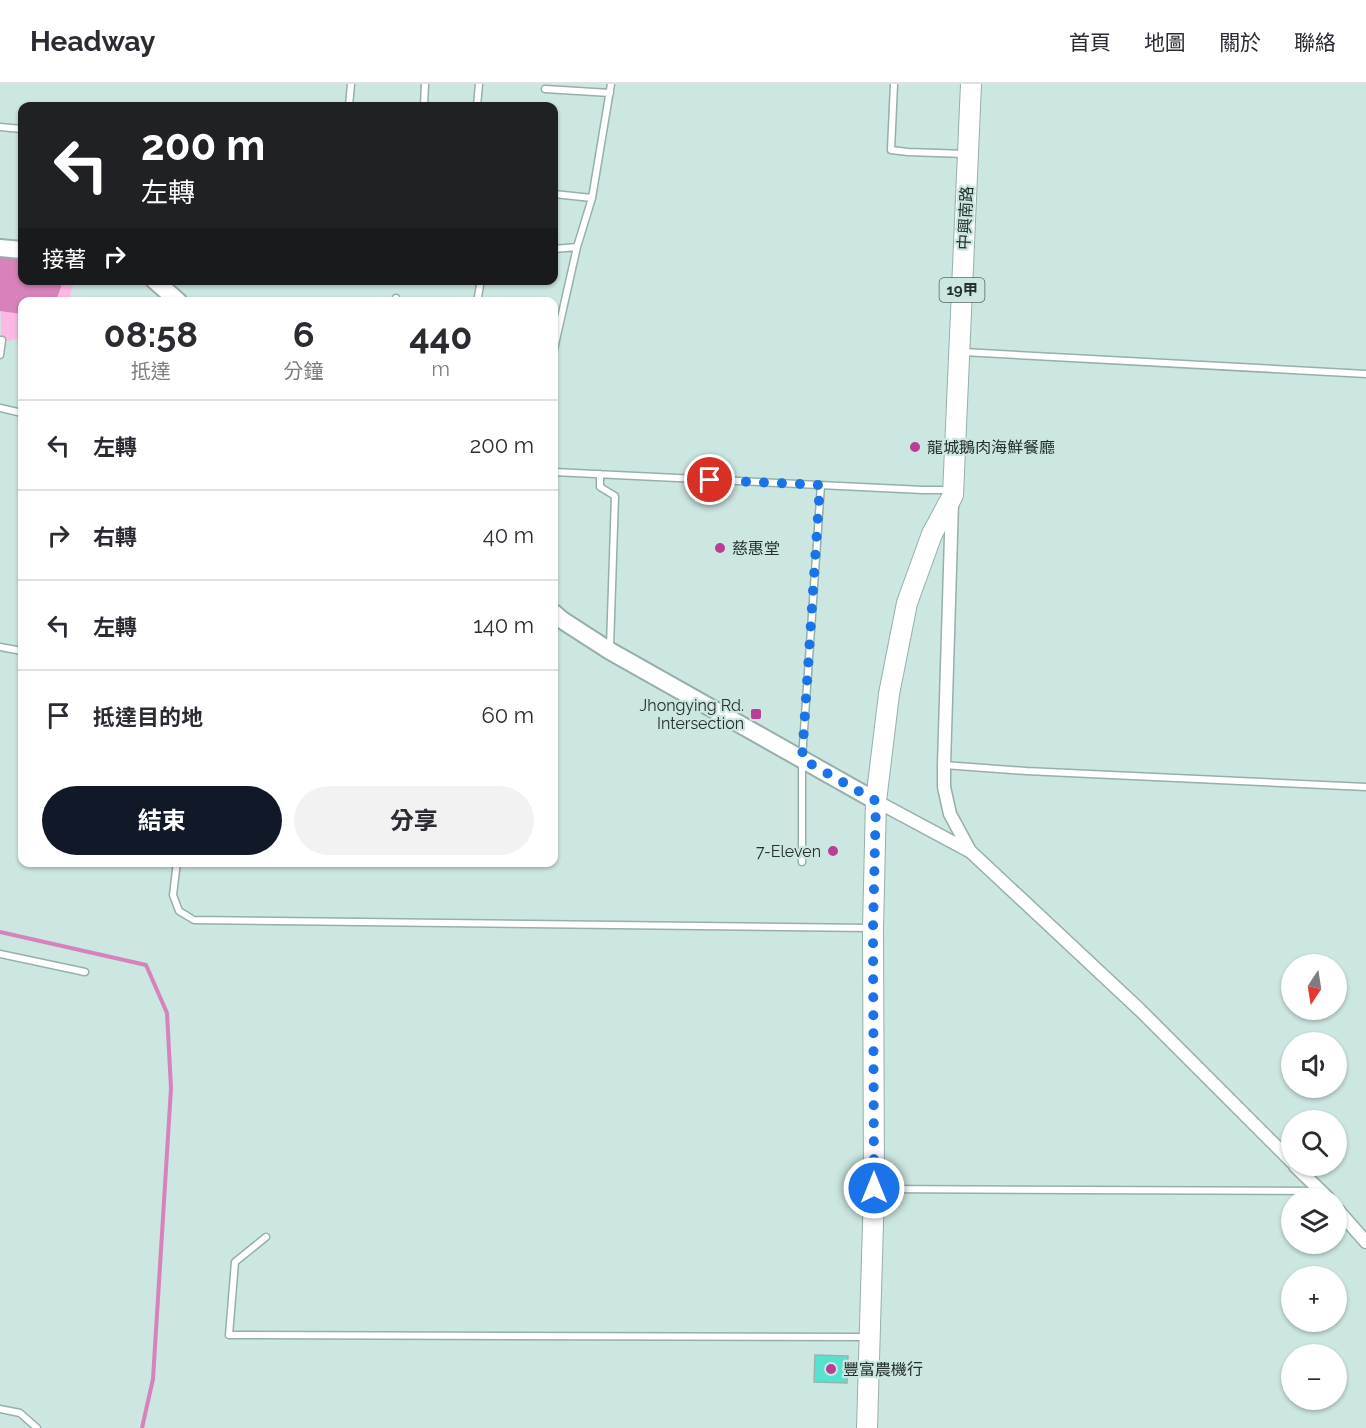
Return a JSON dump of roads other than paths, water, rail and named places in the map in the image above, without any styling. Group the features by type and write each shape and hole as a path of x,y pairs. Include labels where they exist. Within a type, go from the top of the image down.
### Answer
{"main road":[{"name":"中興南路","path":"953,492 971,84"},
{"name":"19甲","path":"867,1428 874,1188 873,928 876,801 889,694 907,603 932,534 953,492"}],"street":[{"path":"0,248 18,250"},
{"path":"160,285 173,297"},
{"path":"953,492 944,787 950,814 971,852"},
{"path":"558,616 610,651 971,852 1140,1010 1281,1152"},
{"path":"1305,1176 1318,1188"},
{"path":"1347,1220 1366,1242"}],"lane":[{"path":"349,102 351,84"},
{"path":"424,102 425,84"},
{"path":"477,102 479,84"},
{"path":"558,331 577,247 592,198 611,84"},
{"path":"894,84 891,150 968,154"},
{"path":"545,89 610,93"},
{"path":"0,127 18,129"},
{"path":"558,194 592,198"},
{"path":"558,249 577,247"},
{"path":"0,340 2,340 0,355"},
{"path":"959,352 1366,374"},
{"path":"0,408 18,412"},
{"path":"558,472 953,492"},
{"path":"600,474 600,487 615,496 610,651"},
{"path":"802,862 802,759 820,485"},
{"path":"0,647 18,650"},
{"path":"944,765 1366,787"},
{"path":"176,867 173,895 179,910 194,920 873,928"},
{"path":"0,954 85,972"},
{"path":"874,1188 1281,1194"},
{"path":"267,1237 235,1262 229,1335 870,1337"},
{"path":"0,1409 20,1413 37,1428"}],"waterway":[{"path":"0,932 146,965 167,1013 171,1088 153,1379 142,1428"}],"place":[{"name":"龍城鵝肉海鮮餐廳","path":"915,447"},
{"name":"慈惠堂","path":"720,548"},
{"name":"Jhongying Rd. Intersection","path":"756,714"},
{"name":"7-Eleven","path":"833,851"},
{"name":"豐富農機行","path":"831,1369"}]}
